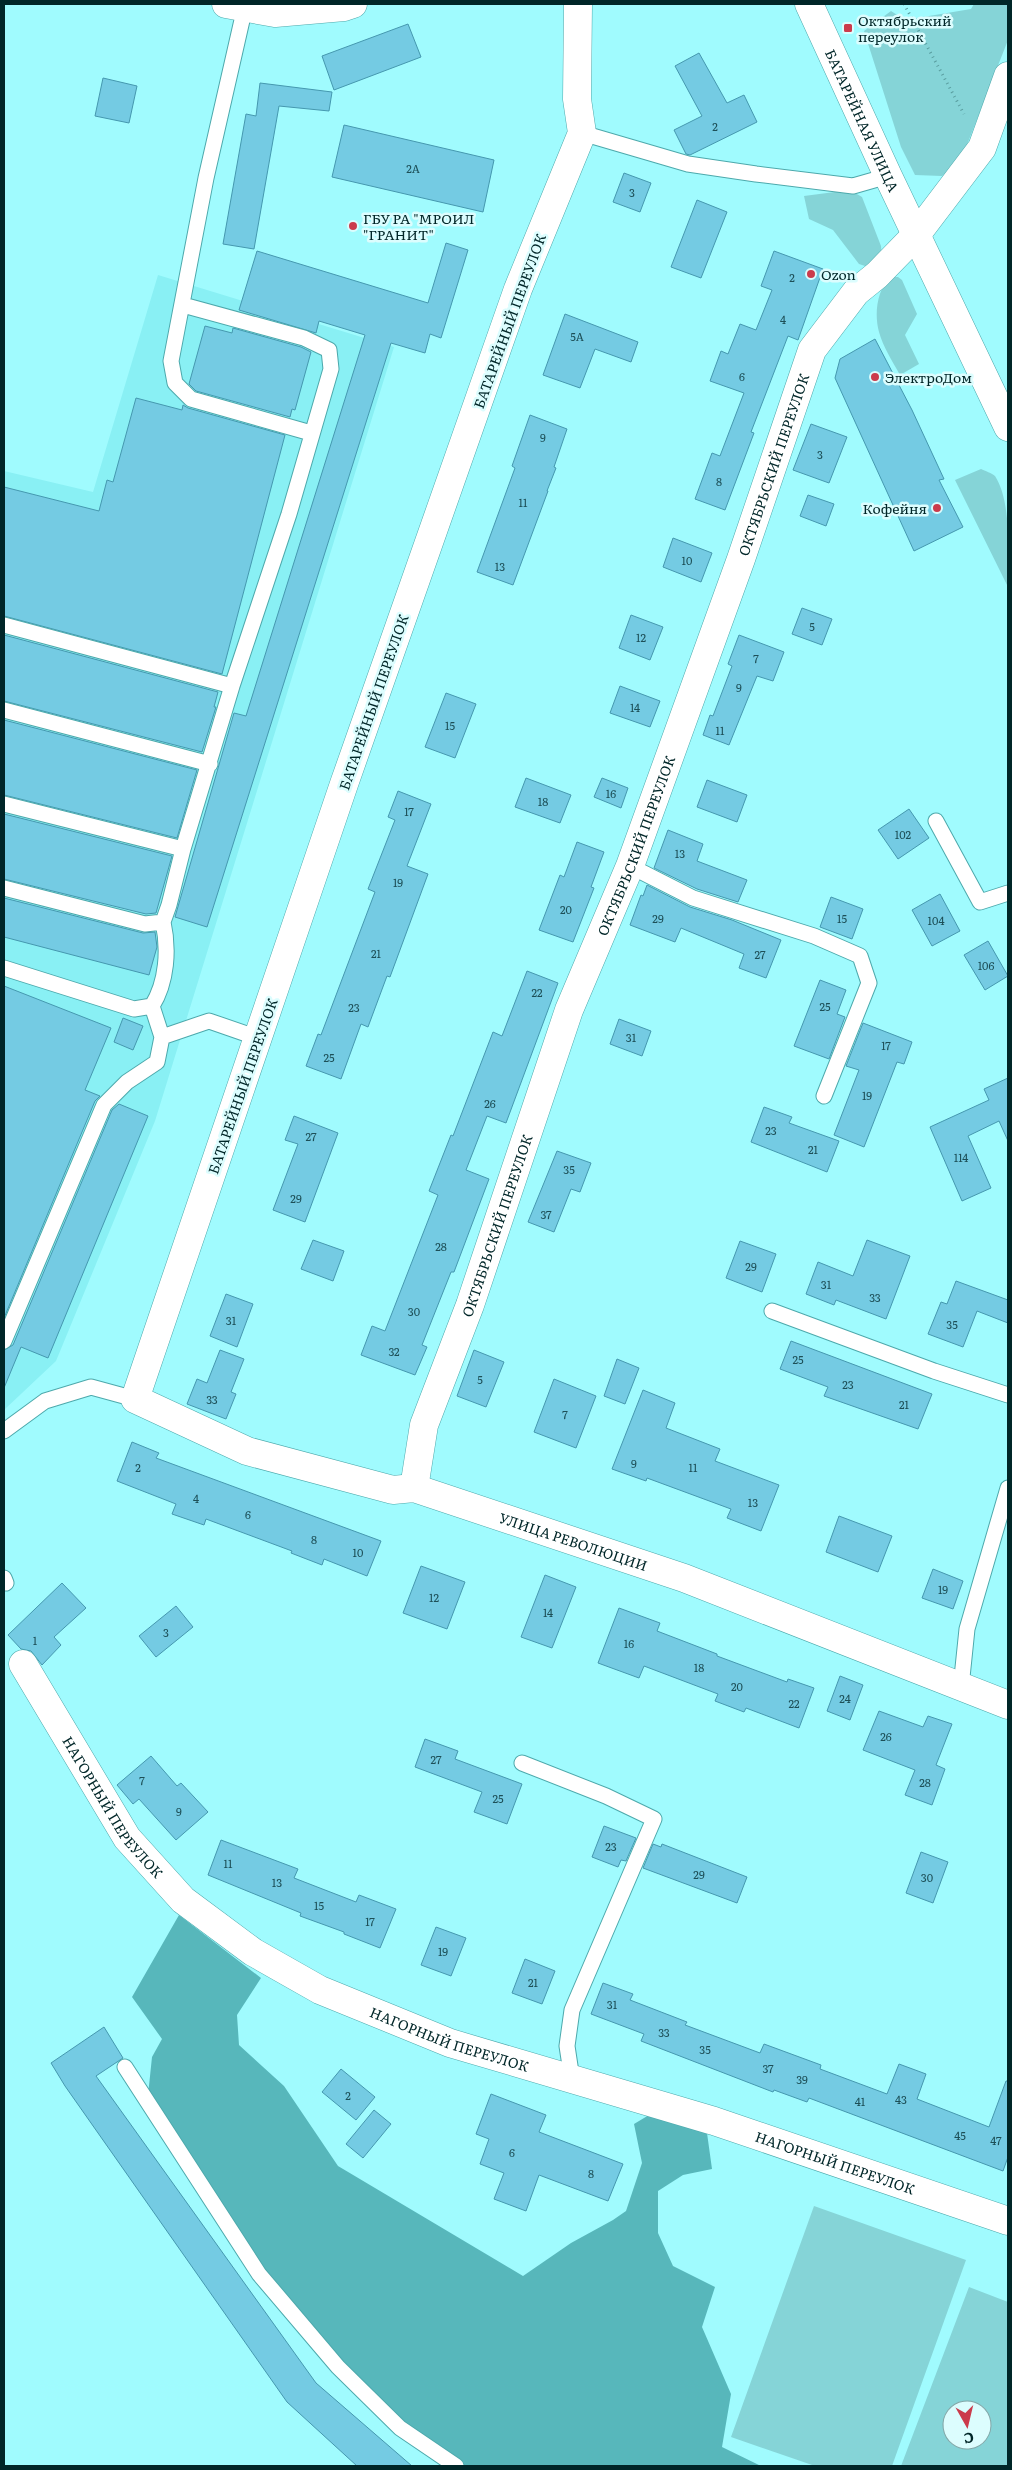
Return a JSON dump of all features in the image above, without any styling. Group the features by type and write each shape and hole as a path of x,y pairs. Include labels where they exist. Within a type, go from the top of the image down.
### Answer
{"street":[{"path":"236,6 275,13 344,7 353,4"},
{"path":"578,4 577,99 582,133"},
{"name":"БАТАРЕЙНАЯ УЛИЦА","path":"809,4 888,176 1008,427"},
{"name":"ОКТЯБРЬСКИЙ ПЕРЕУЛОК","path":"414,1488 424,1425 470,1305 569,1010 630,866 741,559 812,350 856,292 877,275 916,235 982,148 1008,76"},
{"name":"БАТАРЕЙНЫЙ ПЕРЕУЛОК","path":"135,1399 518,289 582,133"},
{"name":"УЛИЦА РЕВОЛЮЦИИ","path":"135,1399 247,1451 393,1490 414,1488 684,1578 1008,1705"},
{"name":"НАГОРНЫЙ ПЕРЕУЛОК","path":"23,1664 127,1838 183,1900 253,1952 320,1990 450,2043 714,2121 1008,2221"}],"lane":[{"path":"236,6 172,361 174,383 191,399 311,433"},
{"path":"582,133 688,164 756,174 853,186 888,176"},
{"path":"4,968 134,1009 152,1006 160,994 168,943 163,922 232,686 288,514 331,369 329,350 304,338 183,305"},
{"path":"4,625 232,686"},
{"path":"4,710 210,764"},
{"path":"4,804 183,849"},
{"path":"936,820 980,902 1008,893"},
{"path":"630,866 693,898 814,936 860,956 869,983 824,1096"},
{"path":"4,888 145,924 163,922"},
{"path":"4,1341 104,1105 127,1082 157,1062 162,1037 152,1006"},
{"path":"162,1037 209,1021 258,1038"},
{"path":"772,1311 934,1371 1008,1395"},
{"path":"4,1431 46,1402 91,1387 135,1399"},
{"path":"961,1687 967,1629 1008,1488"},
{"path":"522,1763 606,1796 654,1819 572,2010 567,2046 572,2079"},
{"path":"125,2067 259,2274 338,2366 400,2428 456,2466"}],"path":[{"path":"904,4 982,148"}],"shaded area":[{"path":"974,4 1008,4 1008,40 961,160 942,176 915,175 901,147 864,31 891,11 905,20 971,9"},
{"path":"850,190 862,197 881,246 882,260 871,268 859,264 833,230 809,219 804,196"},
{"path":"158,275 394,347 155,1121 56,1361 4,1410 4,471 93,492"},
{"path":"890,277 898,277 902,280 917,314 905,335 919,364 900,375 883,343 877,318 879,295"},
{"path":"981,469 995,476 1004,500 1008,530 1008,587 955,480"},
{"path":"179,1915 261,1978 237,2015 239,2045 284,2086 338,2166 523,2276 571,2243 626,2211 642,2163 634,2124 649,2115 707,2133 712,2169 683,2175 658,2191 658,2233 673,2266 715,2287 702,2327 731,2394 722,2447 761,2466 463,2466 434,2451 335,2364 272,2287 147,2105 152,2057 162,2039 132,1997"},
{"path":"814,2206 966,2260 892,2466 815,2466 731,2437"},
{"path":"969,2287 1008,2302 1008,2466 901,2466"}],"building":[{"path":"408,24 421,57 334,90 322,56"},
{"path":"699,53 727,103 744,95 757,122 690,155 686,154 674,130 702,116 675,66"},
{"path":"103,78 137,86 129,123 95,116"},
{"path":"260,83 332,92 329,111 279,106 254,249 223,244 246,114 256,116"},
{"path":"344,125 494,160 483,212 332,177"},
{"path":"624,173 651,183 640,212 613,202"},
{"path":"697,200 727,212 701,278 671,267"},
{"path":"446,243 468,250 441,338 430,334 425,353 391,343 207,927 175,917 234,713 246,716 365,335 319,321 316,333 239,310 257,251 428,303"},
{"path":"774,251 823,269 798,340 788,336 751,432 754,433 725,510 695,499 712,453 720,456 744,393 710,381 721,351 728,354 740,324 756,330 772,290 761,286"},
{"path":"565,314 638,342 631,362 595,349 580,388 543,375"},
{"path":"205,326 232,333 233,328 301,347 311,352 295,410 292,409 290,417 196,391 189,384"},
{"path":"875,339 912,410 944,479 939,480 963,527 914,551 835,378 840,359"},
{"path":"136,398 182,410 183,405 285,435 222,674 4,616 4,487 99,511 107,480 113,482"},
{"path":"530,415 567,429 554,467 556,468 513,585 477,572 515,468 512,466"},
{"path":"811,424 847,437 829,483 793,470"},
{"path":"808,495 834,504 826,526 800,516"},
{"path":"673,538 712,553 701,582 663,567"},
{"path":"802,608 832,619 822,645 792,634"},
{"path":"631,615 663,627 650,660 619,648"},
{"path":"4,635 218,692 214,707 216,707 202,752 4,701"},
{"path":"739,635 784,652 773,681 757,676 729,745 703,735 710,715 713,716 732,666 728,664"},
{"path":"620,686 660,701 650,727 610,713"},
{"path":"446,693 476,704 455,758 425,747"},
{"path":"4,720 197,770 177,838 4,795"},
{"path":"526,778 571,795 560,823 515,807"},
{"path":"602,778 628,788 621,808 594,797"},
{"path":"707,780 747,795 737,822 697,807"},
{"path":"398,791 431,804 407,866 428,874 390,977 387,976 368,1027 361,1024 341,1079 306,1066 318,1034 321,1035 375,892 368,889 395,820 388,817"},
{"path":"909,809 929,838 898,859 878,830"},
{"path":"4,814 172,856 156,913 146,914 4,879"},
{"path":"668,830 703,844 697,861 747,880 738,902 697,889 654,868"},
{"path":"577,842 604,852 591,887 594,888 573,942 539,930 560,875 564,877"},
{"path":"647,885 690,907 732,920 781,940 766,978 739,968 744,954 681,928 675,942 630,925 641,895 643,896"},
{"path":"940,894 960,931 932,946 912,910"},
{"path":"831,897 863,909 852,939 820,927"},
{"path":"4,898 143,933 155,932 157,947 149,975 4,937"},
{"path":"988,941 1008,976 985,990 964,955"},
{"path":"527,971 558,983 506,1123 487,1116 466,1170 489,1179 454,1272 451,1272 422,1345 427,1347 415,1375 361,1355 372,1326 385,1331 438,1195 429,1191 451,1135 453,1136 493,1032 502,1036"},
{"path":"820,980 846,990 837,1014 845,1017 829,1059 794,1046"},
{"path":"4,986 111,1028 85,1090 100,1096 95,1101 4,1318"},
{"path":"123,1018 143,1026 133,1050 114,1042"},
{"path":"619,1019 651,1031 642,1056 610,1044"},
{"path":"863,1023 912,1042 904,1064 897,1062 864,1147 834,1135 859,1070 846,1066"},
{"path":"1008,1078 1008,1141 999,1121 968,1136 991,1188 962,1201 930,1127 989,1100 984,1089"},
{"path":"119,1104 148,1116 48,1358 21,1347 4,1388 4,1350 13,1345 112,1110"},
{"path":"764,1107 792,1117 789,1123 839,1141 827,1172 751,1142"},
{"path":"294,1116 338,1133 305,1222 273,1210 298,1144 285,1140"},
{"path":"557,1151 591,1163 580,1192 571,1189 554,1232 528,1222"},
{"path":"313,1240 344,1251 333,1281 301,1269"},
{"path":"867,1240 910,1256 886,1319 836,1300 834,1305 806,1294 818,1262 853,1276"},
{"path":"740,1241 776,1254 762,1292 726,1278"},
{"path":"956,1281 1008,1300 1008,1323 977,1311 963,1347 928,1334 941,1302 947,1304"},
{"path":"226,1294 253,1304 237,1347 210,1336"},
{"path":"791,1341 932,1394 918,1429 824,1396 828,1387 780,1369"},
{"path":"220,1350 244,1359 231,1392 236,1394 226,1419 187,1404 197,1379 207,1383"},
{"path":"474,1350 504,1362 486,1407 457,1396"},
{"path":"617,1359 639,1368 625,1404 604,1396"},
{"path":"554,1379 596,1396 576,1448 534,1432"},
{"path":"643,1390 675,1403 666,1428 720,1449 715,1461 779,1485 761,1531 727,1518 731,1509 647,1478 646,1481 612,1469"},
{"path":"132,1442 159,1453 156,1458 381,1541 367,1576 324,1559 322,1565 291,1553 292,1551 206,1519 204,1525 172,1514 176,1504 117,1481"},
{"path":"839,1516 892,1536 878,1572 826,1552"},
{"path":"421,1566 465,1582 447,1629 403,1613"},
{"path":"933,1569 963,1581 953,1609 922,1598"},
{"path":"545,1575 576,1587 552,1648 521,1637"},
{"path":"62,1583 86,1608 54,1637 61,1645 42,1665 31,1651 21,1649 8,1635"},
{"path":"176,1606 193,1627 156,1657 139,1636"},
{"path":"619,1608 660,1623 657,1631 717,1654 717,1656 787,1682 788,1679 814,1688 799,1728 746,1708 744,1712 715,1701 718,1694 644,1666 639,1678 598,1663"},
{"path":"840,1676 863,1685 850,1720 827,1711"},
{"path":"879,1711 923,1727 928,1716 952,1724 936,1765 945,1769 932,1805 905,1795 915,1770 863,1750"},
{"path":"425,1739 458,1751 455,1759 522,1784 507,1824 474,1812 482,1792 415,1767"},
{"path":"151,1756 177,1786 181,1783 208,1812 176,1840 139,1799 133,1804 117,1785"},
{"path":"604,1826 636,1838 626,1861 621,1860 618,1867 592,1857"},
{"path":"221,1840 298,1869 294,1878 356,1902 359,1895 396,1909 380,1948 300,1916 301,1913 208,1875"},
{"path":"653,1844 661,1847 662,1844 747,1877 737,1903 643,1868"},
{"path":"921,1852 948,1862 933,1903 906,1893"},
{"path":"436,1927 466,1938 451,1976 421,1965"},
{"path":"525,1959 555,1971 542,2004 512,1993"},
{"path":"603,1983 633,1994 630,2000 687,2022 685,2025 760,2053 764,2044 821,2065 820,2069 887,2094 899,2064 926,2074 917,2099 989,2127 1006,2081 1008,2081 1008,2157 1003,2171 809,2098 807,2102 774,2090 773,2092 641,2041 644,2034 591,2014"},
{"path":"104,2027 123,2058 96,2076 316,2383 412,2466 357,2466 287,2402 65,2086 51,2063"},
{"path":"341,2069 375,2097 356,2120 322,2092"},
{"path":"491,2094 546,2115 539,2132 623,2164 608,2201 539,2175 526,2211 494,2199 504,2173 480,2164 489,2139 476,2134"},
{"path":"374,2110 391,2124 363,2158 346,2144"}],"place":[{"name":"Октябрьский переулок","path":"848,28"},
{"name":"ГБУ РА \"МРОИЛ \"ГРАНИТ\"","path":"353,226"},
{"name":"Ozon","path":"811,274"},
{"name":"ЭлектроДом","path":"875,377"},
{"name":"Кофейня","path":"937,508"}]}
